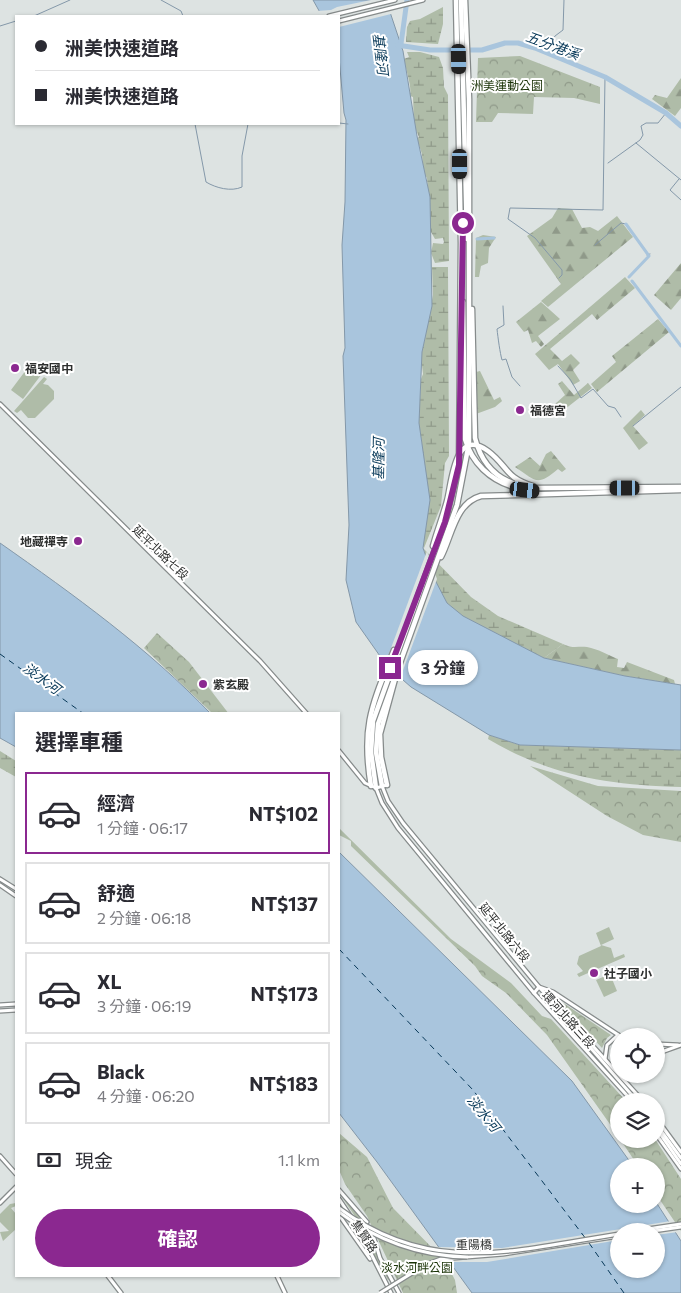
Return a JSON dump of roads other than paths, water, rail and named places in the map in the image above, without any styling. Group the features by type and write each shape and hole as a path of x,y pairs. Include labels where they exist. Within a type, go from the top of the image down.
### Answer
{"highway":[{"path":"384,786 373,752 366,738 371,710 394,650 401,638 445,522 459,465 461,243 456,0"},
{"path":"463,0 461,8 464,75 465,203 469,255"},
{"path":"373,787 373,752 398,674 398,665 434,571 459,497 468,451 469,81 463,0"},
{"path":"461,243 465,203"},
{"path":"461,293 464,309 465,439 469,452 480,467 494,479 516,488 545,490 681,489"},
{"path":"469,295 472,314 474,429 480,454 496,474 508,482 524,487 545,490"},
{"path":"422,584 447,501 454,463 461,451 470,447 481,447 490,453 511,477 545,490"},
{"path":"434,571 448,544 462,508 470,500 487,495 545,490"}],"main road":[{"path":"333,15 395,0"},
{"path":"340,21 424,0"},
{"name":"延平北路七段","path":"0,404 260,661 305,712"},
{"path":"340,752 363,780 373,787 384,786"},
{"name":"延平北路六段","path":"384,786 398,816 539,988 553,992 610,1029"},
{"name":"延平北路六段","path":"373,787 393,822 534,992"},
{"path":"0,879 15,888"},
{"path":"0,885 15,895"},
{"path":"539,988 534,992 544,996 630,1093"},
{"name":"環河北路三段","path":"539,988 636,1093"},
{"name":"環河北路三段","path":"534,992 625,1093"},
{"path":"0,1005 15,1004"},
{"path":"0,1011 15,1010"},
{"path":"605,1060 607,1045 610,1043"},
{"path":"665,1045 681,1046"},
{"path":"665,1051 681,1046"},
{"path":"665,1130 681,1152"},
{"path":"665,1136 681,1158"},
{"path":"665,1143 681,1167"},
{"path":"0,1156 15,1173"},
{"path":"0,1203 15,1188"},
{"path":"340,1191 367,1222 380,1258 399,1293"},
{"path":"340,1200 357,1226 376,1267 392,1293"},
{"name":"重陽橋","path":"340,1209 363,1225 392,1239 413,1246 457,1254 502,1252 610,1236"},
{"name":"重陽橋","path":"340,1215 366,1230 398,1244 441,1255 467,1257 503,1254 610,1236"},
{"name":"集賢路","path":"340,1215 376,1267"},
{"path":"665,1230 681,1226"},
{"path":"665,1228 681,1226"},
{"path":"380,1293 433,1262 467,1257"},
{"path":"109,1277 121,1293"},
{"path":"277,1277 285,1293"}],"water":[{"name":"基隆河","path":"313,0 386,0 403,51 417,136 430,197 432,306 422,352 419,423 430,500 423,548 433,576 447,603 463,616 544,658 625,676 681,685 681,750 520,745 489,735 411,687 387,666 356,622 346,580 349,525 343,356 345,348 342,245 345,202 346,120 340,68 340,15 321,15"},
{"name":"淡水河","path":"0,543 110,623 162,667 209,712 15,712 15,746 0,738"},
{"name":"淡水河","path":"340,853 572,1081 610,1134 610,1148 620,1148 627,1158 610,1158 610,1213 663,1213 681,1241 681,1293 472,1293 340,1114"}],"waterway":[{"path":"36,15 70,0"},
{"path":"161,0 181,11 183,15"},
{"name":"五分港溪","path":"401,44 407,0"},
{"path":"545,52 555,36 563,30 564,0"},
{"path":"0,26 15,21"},
{"name":"五分港溪","path":"397,45 430,50 482,50 505,43 518,43 535,48 605,77 666,113 681,126"},
{"path":"559,278 562,275 562,270 535,238 508,219 510,208 603,210 605,77"},
{"path":"608,163 640,140 643,135 641,126 646,123 658,123 666,113"},
{"path":"340,123 348,124"},
{"path":"195,125 206,182 219,188 228,189 242,187 242,156 248,125"},
{"path":"636,143 681,180"},
{"path":"679,179 670,190 681,200"},
{"path":"595,245 621,223 626,224"},
{"path":"626,224 649,256 629,277"},
{"path":"477,239 494,238"},
{"path":"632,281 681,346"},
{"path":"503,306 504,325 497,329 501,357 502,360 506,359 512,377 520,386"},
{"path":"558,366 570,379 581,398 593,389 608,406 615,408 621,417"},
{"path":"633,426 681,387"}],"place":[{"name":"福安國中","path":"15,368"},
{"name":"福德宮","path":"520,410"},
{"name":"地藏禪寺","path":"78,541"},
{"name":"紫玄殿","path":"203,684"},
{"name":"社子國小","path":"594,973"}],"park label":[{"name":"洲美運動公園","path":"507,85"},
{"name":"淡水河畔公園","path":"417,1267"}]}
